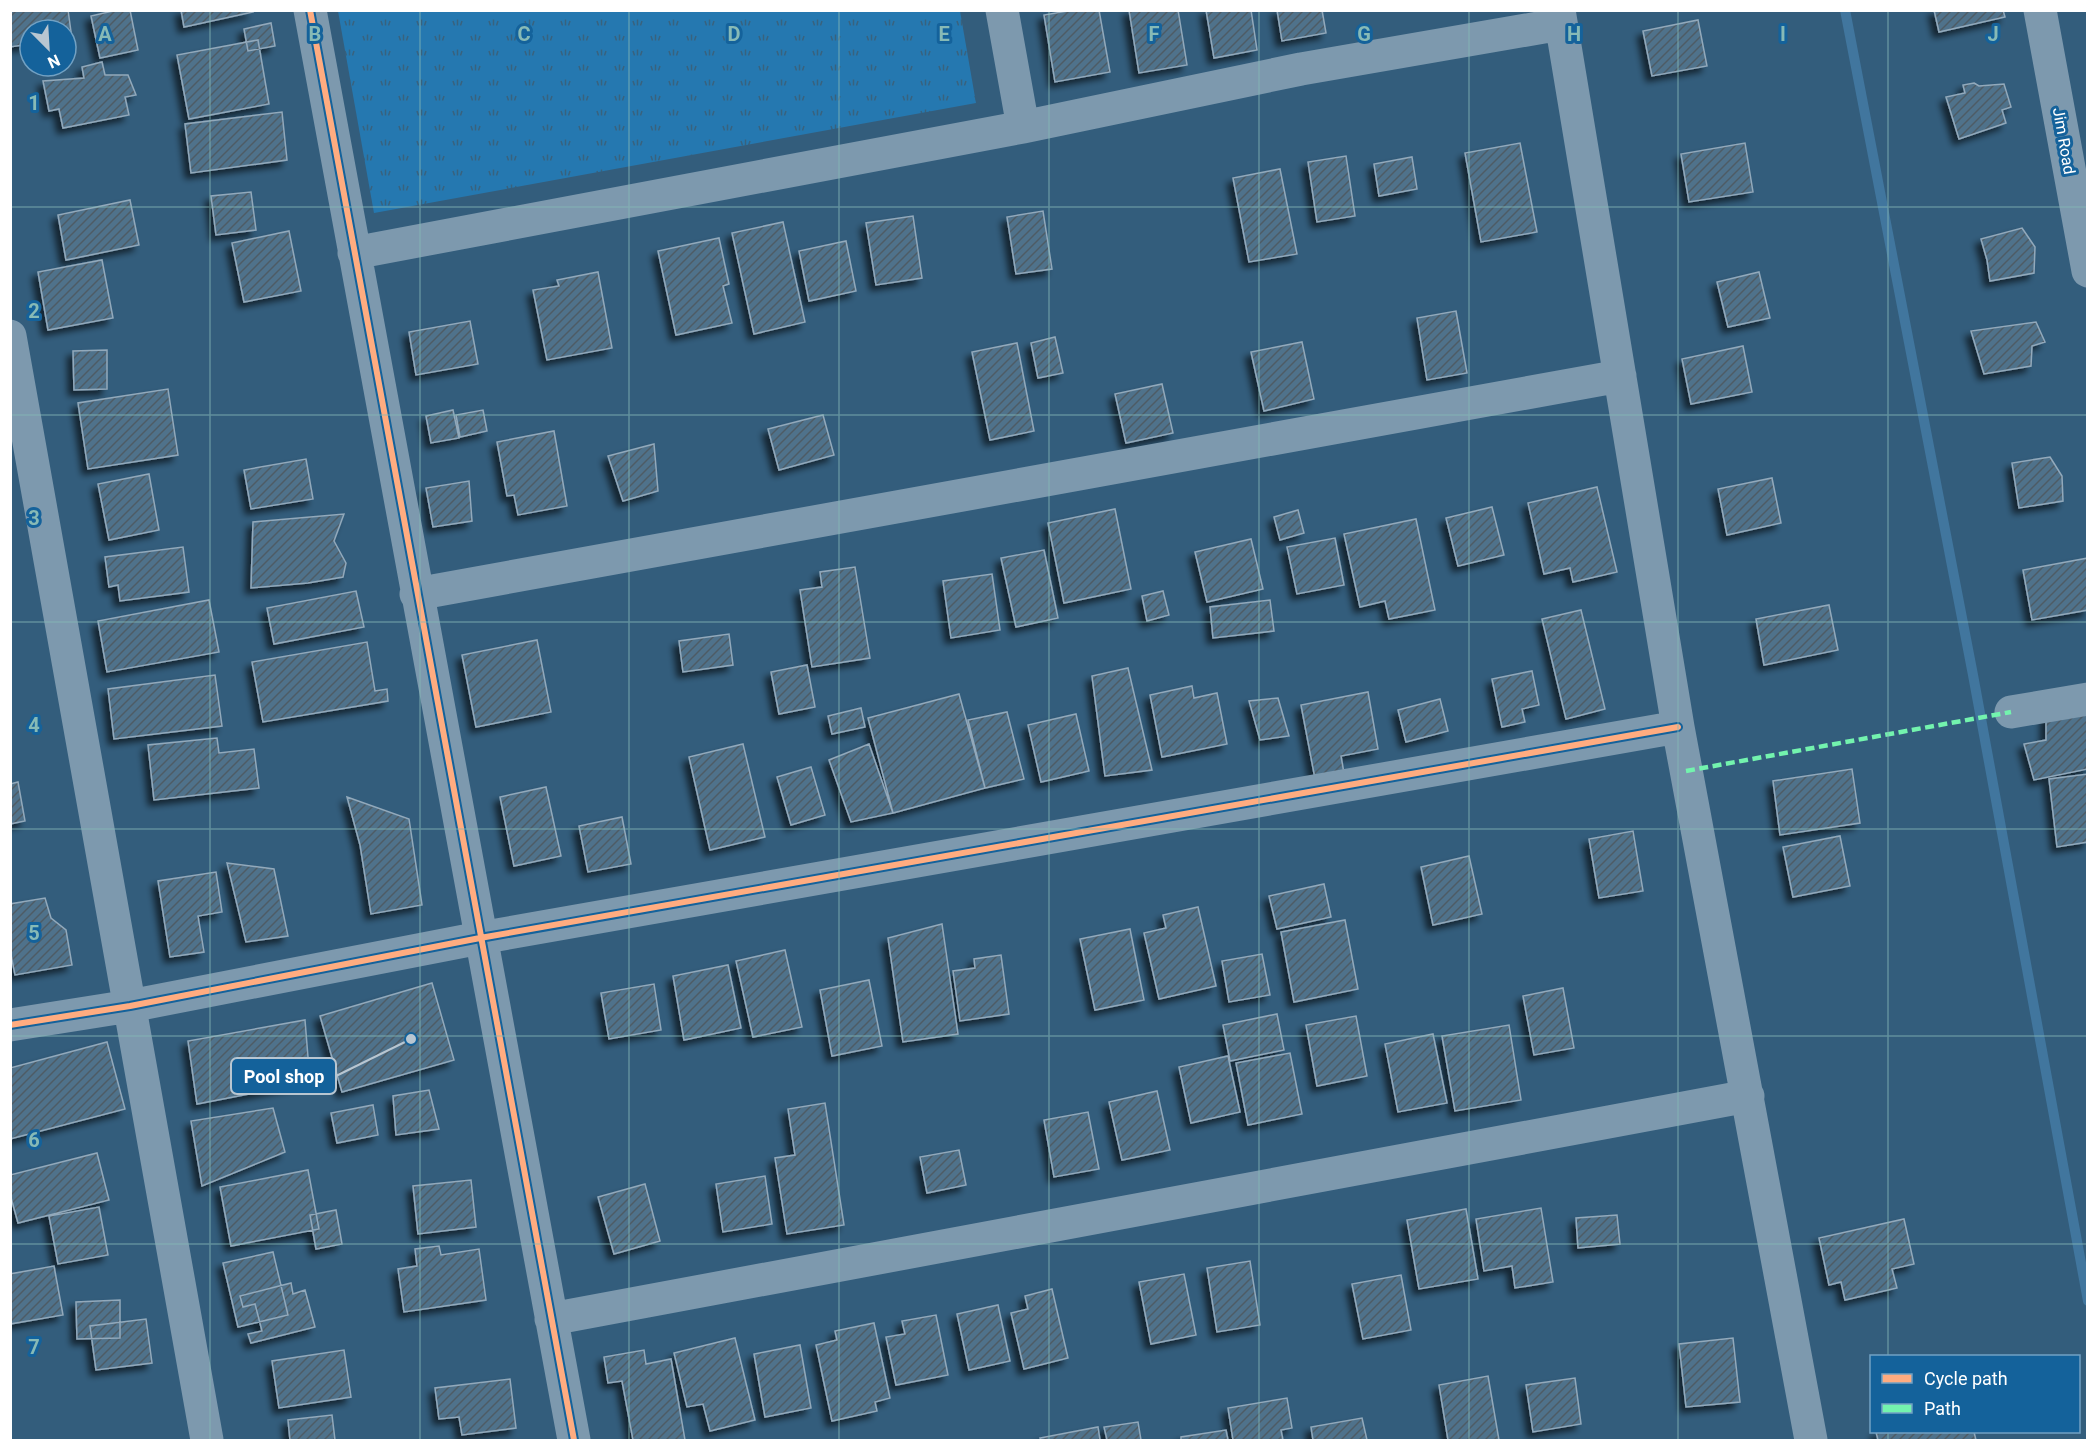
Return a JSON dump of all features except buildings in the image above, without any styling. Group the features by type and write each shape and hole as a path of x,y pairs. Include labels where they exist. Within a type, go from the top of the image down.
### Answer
{"street":[{"path":"310,10 574,1440"},
{"path":"1002,10 1023,127"},
{"name":"Jim Road","path":"2040,10 2088,271"},
{"path":"354,253 1023,127 1560,17 1678,728 1811,1440"},
{"path":"10,336 207,1440"},
{"path":"416,594 1620,376"},
{"path":"2011,712 2088,699"},
{"path":"10,1025 130,1006 480,938 1678,728"},
{"path":"551,1319 1748,1096"}],"green space":[{"path":"338,11 960,11 976,103 374,213"}],"waterway":[{"path":"1845,10 1973,675 2088,1301"}],"marked path":[{"path":"1686,771 2011,712"}],"cycle path":[{"path":"310,10 574,1440"},
{"path":"10,1025 130,1006 480,938 1678,727"}],"place":[{"name":"Pool shop","path":"411,1039"}]}
